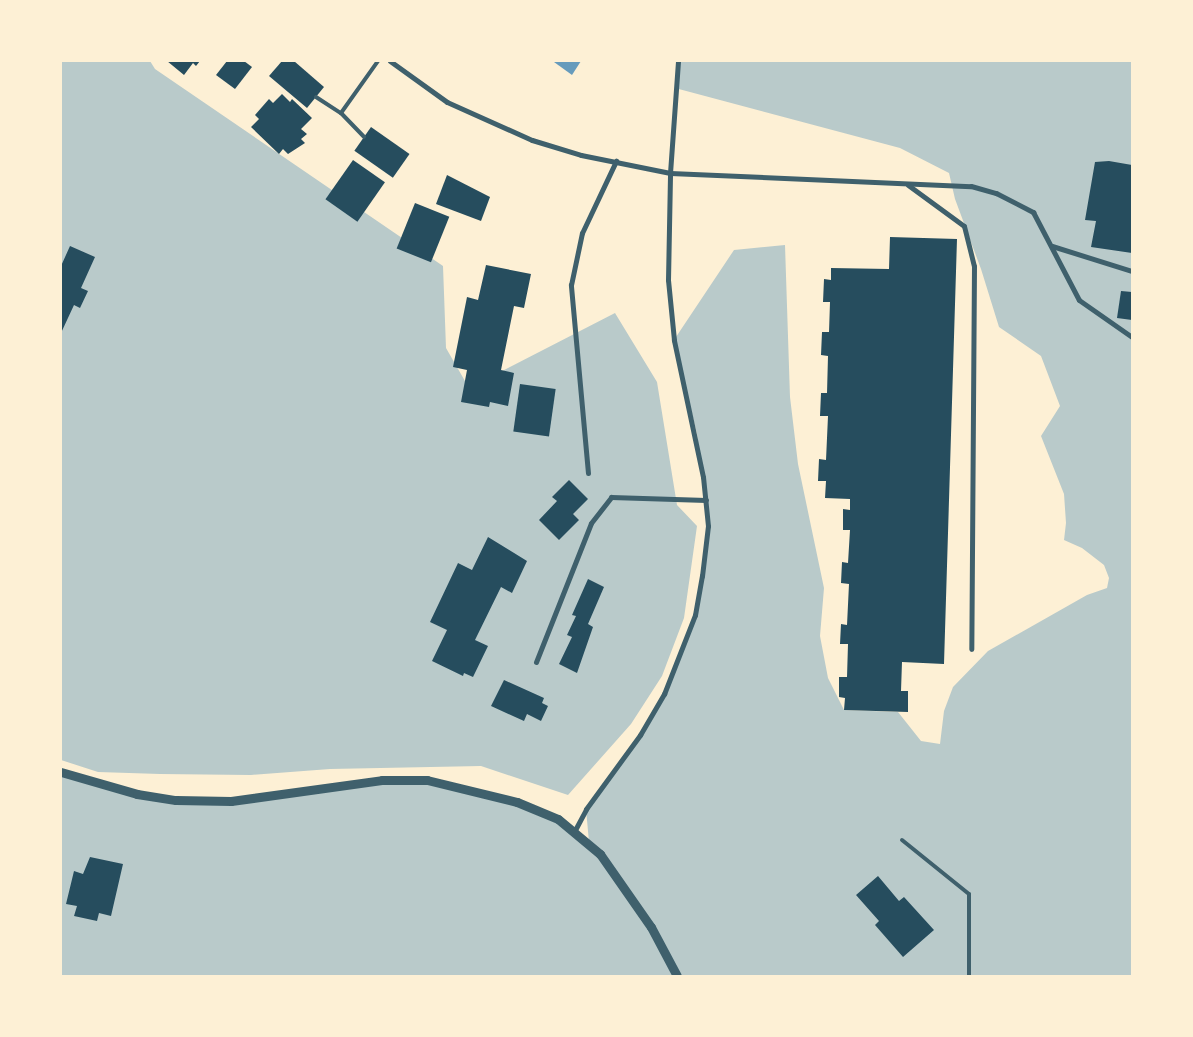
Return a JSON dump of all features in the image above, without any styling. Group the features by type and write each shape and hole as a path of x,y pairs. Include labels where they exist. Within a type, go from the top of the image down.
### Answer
{"street":[{"path":"390,61 447,102 532,140 670,173 908,185 971,186 996,193 1032,212 1052,246 1079,300 1132,337"},
{"path":"575,830 600,788 640,736 681,656 695,615 702,576 708,526 706,500 697,434 674,340 668,280 670,173 678,61"},
{"path":"588,473 571,285 582,233 616,161"},
{"path":"908,185 964,226 974,266 971,648"},
{"path":"1052,246 1132,271"},
{"path":"536,662 591,523 611,497 706,500"},
{"path":"61,772 137,794 176,800 230,801 266,797 366,780 427,780 517,802 542,811 575,830 600,854 651,928 677,976"}],"lane":[{"path":"341,113 378,61"},
{"path":"316,97 341,113 364,137"},
{"path":"902,840 969,894 971,966 968,976"}],"shaded area":[{"path":"61,61 150,61 155,69 443,266 446,348 469,388 615,313 657,382 677,505 697,526 684,618 662,676 631,724 568,795 481,766 330,769 251,775 160,774 98,772 61,760"},
{"path":"678,61 1132,61 1132,976 61,976 61,772 137,794 231,801 365,780 427,780 542,811 589,842 586,809 640,735 664,694 695,615 708,526 697,434 674,340 734,250 785,245 790,397 798,464 824,588 820,636 828,678 844,710 898,712 921,741 940,744 944,711 953,687 988,651 1087,595 1107,588 1109,578 1104,565 1082,548 1064,540 1066,523 1064,494 1041,436 1060,406 1041,356 999,327 981,269 955,199 949,173 900,148 675,88"}],"water":[{"path":"554,61 581,61 572,75 554,62"}],"building":[{"path":"167,61 200,61 196,66 193,63 184,75"},
{"path":"227,61 244,61 252,67 235,89 216,75"},
{"path":"282,61 294,61 324,87 307,108 269,76"},
{"path":"282,94 290,102 292,99 312,118 301,129 307,134 301,139 305,143 288,154 283,149 279,154 251,127 259,119 255,115 269,99 273,103"},
{"path":"371,127 410,154 393,178 354,151"},
{"path":"353,160 385,182 357,222 325,199"},
{"path":"1109,161 1132,165 1132,253 1091,247 1096,221 1085,220 1095,162"},
{"path":"447,175 490,197 481,221 436,204"},
{"path":"415,203 449,217 431,262 397,248"},
{"path":"890,237 957,239 944,664 902,662 901,691 908,691 908,712 844,710 845,698 839,697 839,677 847,677 848,644 840,644 841,624 847,625 849,584 841,583 842,562 848,563 850,530 843,530 843,509 850,510 850,499 825,498 826,481 818,481 819,459 826,460 828,416 820,416 821,393 827,393 828,356 821,355 822,332 829,332 830,302 823,302 824,279 831,280 831,268 889,269"},
{"path":"70,246 95,257 81,288 88,291 80,308 74,305 61,333 61,266"},
{"path":"486,265 531,274 524,308 514,306 501,370 514,373 508,406 490,402 489,407 461,402 467,370 453,367 467,297 478,300"},
{"path":"1121,291 1132,292 1132,320 1117,318"},
{"path":"520,384 556,389 549,437 513,432"},
{"path":"569,480 588,499 573,514 579,520 559,540 539,520 557,501 552,497"},
{"path":"488,537 527,561 512,593 501,587 475,640 488,646 473,677 464,673 463,676 432,661 447,630 430,622 458,563 472,570"},
{"path":"588,579 604,587 588,624 593,627 577,673 559,664 572,637 567,635 576,616 572,615"},
{"path":"504,680 544,698 542,703 548,706 541,721 527,714 524,721 491,706"},
{"path":"90,857 123,864 111,916 99,913 97,921 74,916 77,906 66,904 74,871 83,874"},
{"path":"878,876 899,901 904,897 934,930 903,957 875,925 879,921 856,895"}]}
